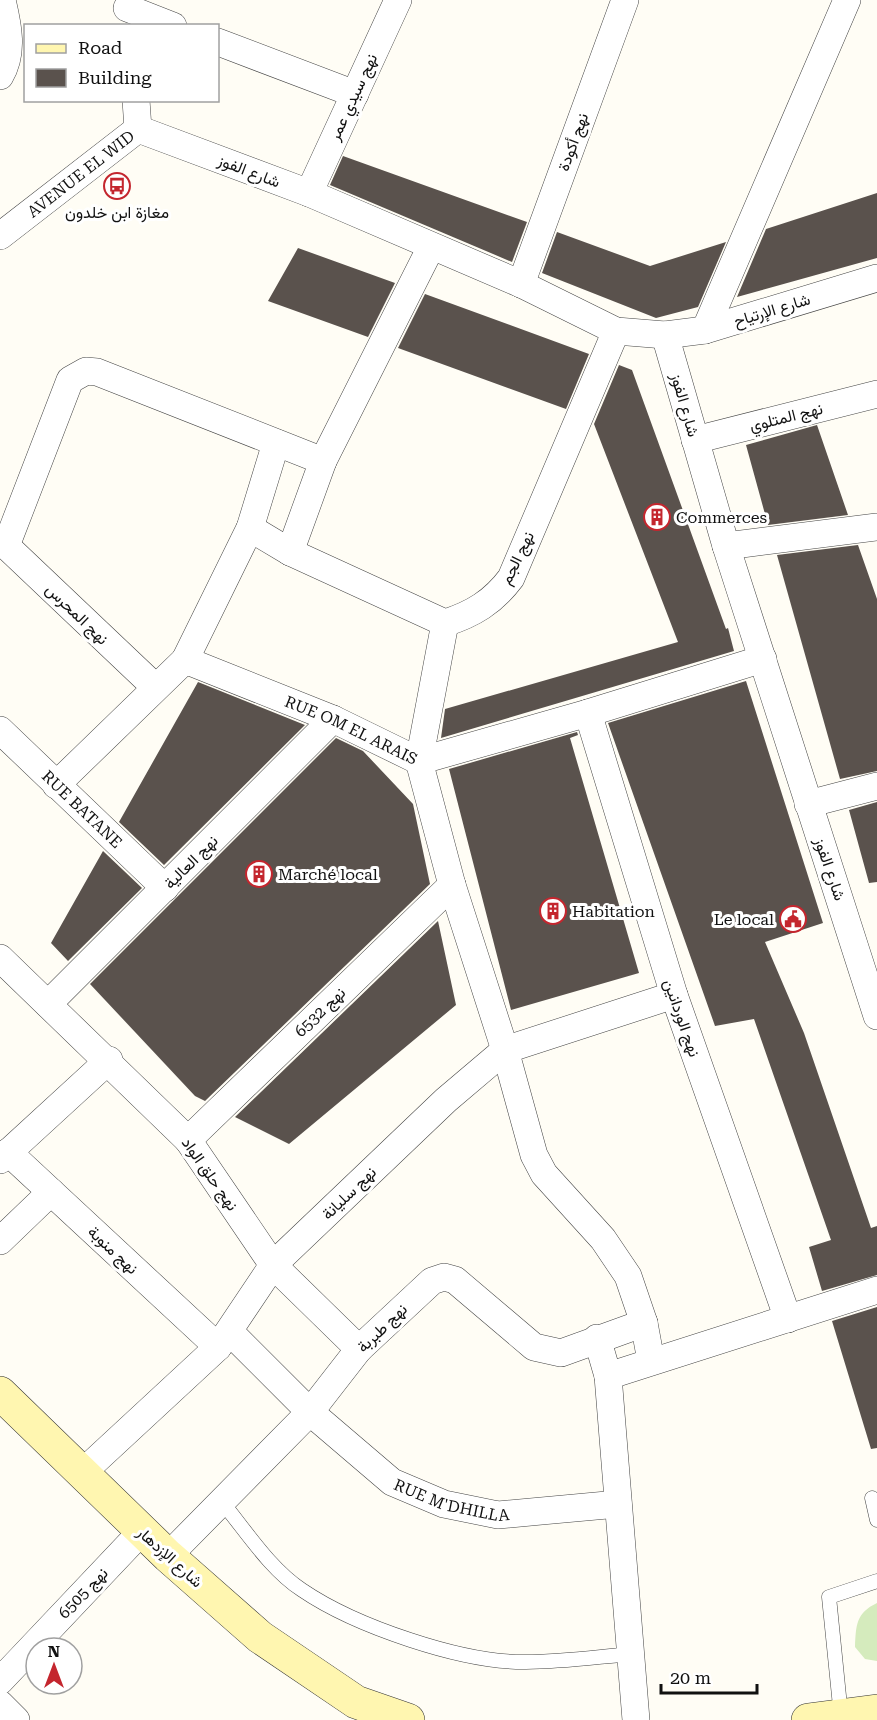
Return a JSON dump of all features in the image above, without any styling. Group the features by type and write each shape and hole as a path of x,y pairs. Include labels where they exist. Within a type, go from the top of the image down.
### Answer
{"street":[{"path":"0,76 6,67 9,43 2,0"},
{"name":"نهج سيدي عمر","path":"309,193 398,0"},
{"name":"نهج أكودة","path":"521,284 625,0"},
{"path":"705,330 845,0"},
{"path":"127,11 167,24"},
{"path":"219,42 355,94"},
{"name":"AVENUE EL WID","path":"0,236 138,129 136,102"},
{"name":"شارع الفوز","path":"138,129 309,193 430,247 521,284 616,331 665,335 726,546 808,804 867,944 877,1016"},
{"path":"290,552 323,461 430,247"},
{"name":"شارع الإرتياح","path":"665,335 705,330 877,278"},
{"name":"نهج الجم","path":"445,623 471,614 499,595 511,578 616,331"},
{"path":"3,543 70,380 77,373 97,372 323,461"},
{"name":"نهج المتلوي","path":"694,440 877,394"},
{"path":"56,785 154,687 185,660 249,528 276,443"},
{"path":"726,546 877,527"},
{"path":"249,528 290,552 445,623 418,761 452,885 505,1050 534,1155 544,1174 603,1239 628,1276 644,1323 651,1361"},
{"name":"نهج المحرس","path":"3,543 154,687"},
{"name":"RUE OM EL ARAIS","path":"185,660 333,719 418,761 588,713 763,658"},
{"name":"نهج الوردانين","path":"588,713 674,995 788,1319"},
{"name":"نهج العالية","path":"48,1004 333,719"},
{"name":"RUE BATANE","path":"0,730 165,888"},
{"path":"808,804 877,786"},
{"name":"نهج 6532","path":"188,1140 452,885"},
{"name":"نهج حلق الواد","path":"0,958 109,1060 188,1140 273,1265 359,1349"},
{"name":"نهج سليانة","path":"82,1473 224,1340 273,1265 446,1100 505,1050 674,995"},
{"path":"4,1156 109,1060"},
{"name":"نهج منوبة","path":"4,1156 51,1192 310,1412"},
{"path":"1,1237 51,1192"},
{"name":"نهج طبربة","path":"168,1556 310,1412 359,1349 432,1281 444,1277 455,1280 534,1347 561,1353 597,1338 644,1323"},
{"path":"608,1376 877,1290"},
{"path":"597,1338 608,1376 636,1720"},
{"name":"شارع الإزدهار","path":"0,1393 142,1532 260,1637 361,1711 408,1720"},
{"name":"RUE M'DHILLA","path":"310,1412 392,1482 444,1504 498,1515 618,1504"},
{"name":"نهج 6505","path":"0,1681 142,1532"},
{"path":"0,1704 16,1720"},
{"path":"808,1720 877,1711"}],"lane":[{"path":"872,1498 877,1520"},
{"path":"222,1502 271,1560 301,1589 366,1624 409,1640 496,1661 526,1662 631,1654"},
{"path":"841,1716 829,1597 877,1581"}],"green space":[{"path":"877,1603 877,1661 865,1659 855,1647 858,1620 865,1611"}],"building":[{"path":"343,156 527,222 512,262 330,185"},
{"path":"877,193 877,258 737,297 766,229"},
{"path":"557,232 650,266 726,242 698,307 656,318 542,273"},
{"path":"298,248 395,283 368,337 268,301"},
{"path":"425,294 589,354 566,409 398,348"},
{"path":"619,365 632,370 726,629 728,628 734,651 441,738 445,709 678,642 594,424"},
{"path":"817,425 848,515 768,525 746,445"},
{"path":"858,545 877,599 877,771 840,779 777,555"},
{"path":"746,681 823,923 765,942 804,1033 871,1228 877,1226 877,1275 822,1291 809,1247 831,1240 754,1019 715,1026 608,723"},
{"path":"198,682 305,725 164,865 119,822"},
{"name":"Habitation","path":"577,732 578,735 570,738 639,973 511,1010 449,769"},
{"path":"336,738 363,751 413,804 430,884 205,1101 195,1096 90,984"},
{"path":"877,802 877,882 869,883 849,810"},
{"path":"103,851 142,888 68,961 51,943"},
{"path":"438,921 456,1005 289,1144 235,1117"},
{"path":"877,1307 877,1448 871,1449 832,1321"}],"place":[{"name":"مغازة ابن خلدون","path":"117,186"},
{"name":"Commerces","path":"657,517"},
{"name":"Marché local","path":"259,874"},
{"name":"Habitation","path":"553,911"},
{"name":"Le local","path":"793,919"}]}
